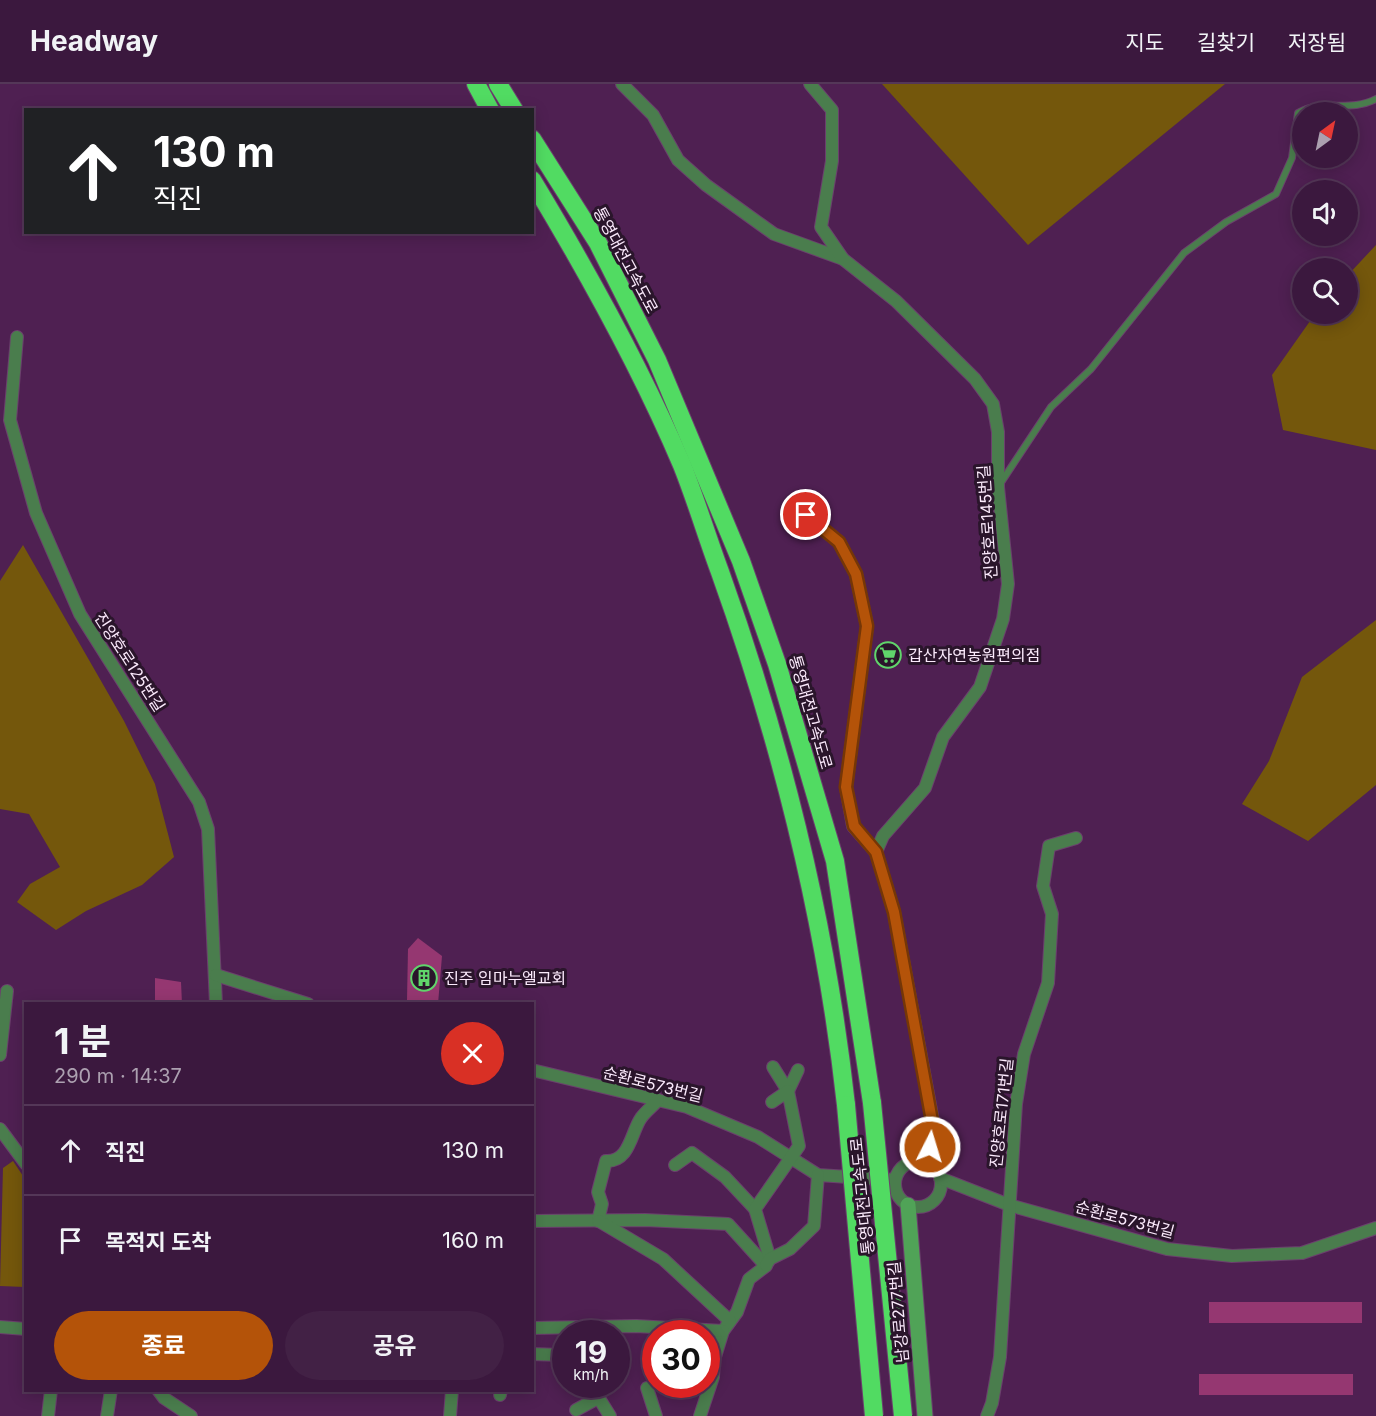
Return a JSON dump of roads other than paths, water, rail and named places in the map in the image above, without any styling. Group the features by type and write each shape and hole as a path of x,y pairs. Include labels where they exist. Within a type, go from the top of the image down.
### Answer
{"highway":[{"path":"476,84 489,108"},
{"path":"498,84 513,108"},
{"name":"통영대전고속도로","path":"534,142 598,243 657,360 741,561 777,664 835,861 872,1103 903,1416"},
{"name":"통영대전고속도로","path":"534,183 571,244 624,345 682,465 755,671 808,867 838,1033 874,1416"}],"street":[{"path":"622,84 653,115 678,160 706,185 774,234 843,259"},
{"path":"810,84 832,110 832,161 820,227 843,259"},
{"name":"진양호로145번길","path":"843,259 904,309 975,379 993,404 998,432 998,487 1008,584 1003,619 980,687 943,737 926,788 883,836 876,852"},
{"name":"진양호로125번길","path":"17,337 10,420 36,513 80,614 194,793 208,829 216,1002"},
{"path":"806,515 839,542 856,574 867,626 846,787 854,826 876,852 894,912 934,1132 924,1162"},
{"name":"진양호로171번길","path":"987,1416 992,1402 1000,1357 1016,1104 1023,1054 1048,983 1052,914 1043,886 1049,846 1076,838"},
{"path":"216,975 302,1002"},
{"path":"0,1055 7,991"},
{"path":"755,1209 799,1146 788,1091 773,1067"},
{"name":"순환로573번길","path":"534,1070 687,1107 758,1137 790,1160 818,1175 895,1179"},
{"path":"772,1102 788,1091 798,1070"},
{"path":"598,1221 602,1204 598,1192 606,1161 612,1161 624,1153 635,1136 640,1119 658,1100"},
{"path":"0,1129 24,1161"},
{"path":"675,1165 692,1153 725,1177 755,1209 768,1263"},
{"path":"917,1161 924,1162 937,1171 940,1178 940,1193 930,1204 915,1208 908,1205 897,1194 895,1179 903,1167 917,1161"},
{"path":"725,1328 737,1312 749,1279 790,1249 814,1226 818,1175"},
{"name":"순환로573번길","path":"940,1178 1009,1205 1167,1249 1232,1256 1302,1253 1376,1228"},
{"name":"남강로277번길","path":"908,1205 925,1416"},
{"path":"534,1221 645,1220 728,1224 768,1263"},
{"path":"598,1221 663,1259 730,1321 725,1328 714,1360 713,1377 700,1416"},
{"path":"534,1328 636,1326 725,1328"},
{"path":"0,1327 24,1329"},
{"path":"534,1354 552,1355"},
{"path":"48,1416 51,1392"},
{"path":"107,1416 111,1392"},
{"path":"160,1392 164,1398 191,1416"},
{"path":"450,1416 452,1392"},
{"path":"576,1410 598,1398 610,1416"},
{"path":"650,1398 656,1416"}],"lane":[{"path":"998,487 1051,407 1091,369 1184,253 1226,222 1276,194 1292,158 1298,113 1312,105 1348,107 1365,105 1376,99"}],"place":[{"name":"갑산자연농원편의점","path":"888,655"},
{"name":"진주 임마누엘교회","path":"424,978"}]}
